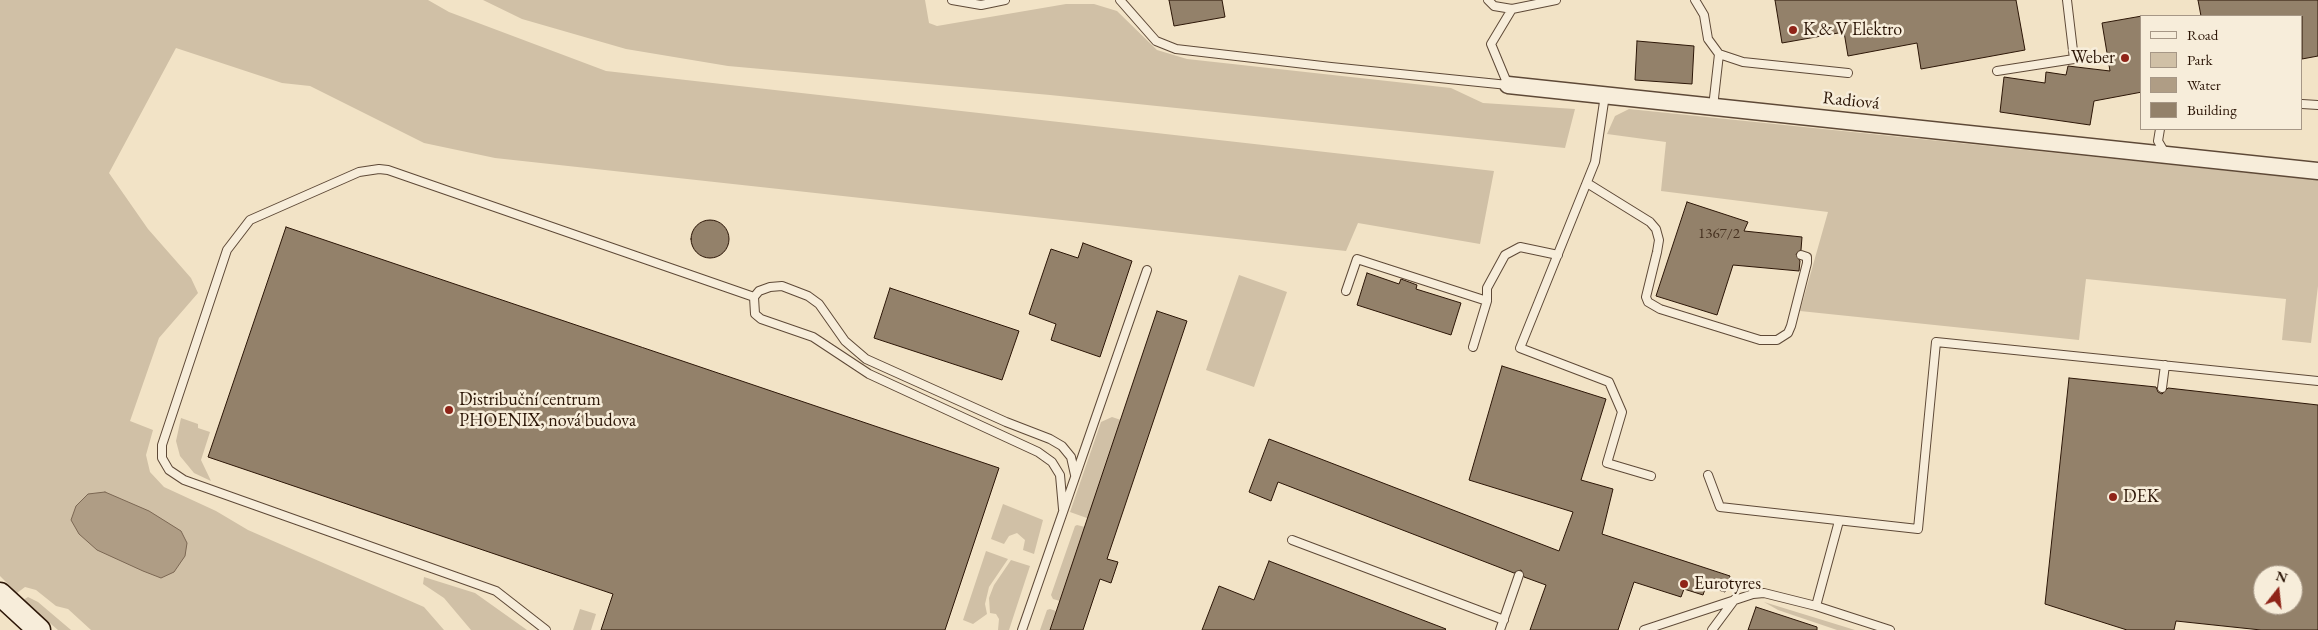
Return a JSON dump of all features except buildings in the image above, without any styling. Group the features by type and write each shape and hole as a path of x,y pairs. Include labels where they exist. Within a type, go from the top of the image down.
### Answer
{"main road":[{"path":"0,594 39,630"}],"street":[{"name":"Radiová","path":"1508,85 2318,171"}],"lane":[{"path":"952,0 982,5 1005,0"},
{"path":"1120,0 1156,41 1176,48 1331,67 1508,85 1491,44 1512,9"},
{"path":"1488,0 1494,6 1512,9 1556,0"},
{"path":"1694,0 1704,15 1708,39 1719,54 1744,62 1848,73"},
{"path":"1998,71 2074,59 2067,0"},
{"path":"1713,107 1719,54"},
{"path":"1605,95 1595,162 1520,348 1609,382 1622,412 1607,463 1651,476"},
{"path":"2303,104 2318,106"},
{"path":"2160,130 2158,141 2166,155"},
{"path":"546,630 521,608 496,591 184,480 169,470 162,458 162,445 224,256 241,230 257,217 360,172 369,169 388,170 754,298"},
{"path":"1586,183 1650,222 1656,229 1659,240 1646,297 1648,302 1660,309 1760,340 1776,340 1788,333 1791,326 1808,263 1807,257 1800,255"},
{"path":"1473,346 1488,301 1488,288 1497,266 1508,251 1526,247 1558,254"},
{"path":"1346,291 1357,259 1488,301"},
{"path":"1022,630 1147,270"},
{"path":"1063,509 1060,475 1052,462 1038,452 869,374 813,337 761,318 755,314 754,298 759,291 770,287 782,286 808,296 819,304 845,341 866,359 1006,422 1050,439 1062,446 1071,457 1075,475"},
{"path":"1708,476 1720,507 1918,529 1936,342 2318,381"},
{"path":"2162,388 2165,365"},
{"path":"1816,606 1839,521"},
{"path":"1292,540 1504,620"},
{"path":"1500,630 1519,574"},
{"path":"1644,630 1735,599 1764,592 1816,606 1890,630"},
{"path":"1712,630 1735,599"}],"green space":[{"path":"0,0 428,0 449,12 606,71 1494,171 1480,244 1358,223 1346,251 495,158 424,143 310,86 282,83 176,48 109,173 148,229 191,278 198,293 159,338 130,421 153,430 146,455 150,472 164,487 216,511 248,530 424,607 444,630 91,630 68,609 56,606 36,590 25,587 17,593 0,576"},
{"path":"483,0 925,0 929,23 937,26 1066,4 1094,4 1117,11 1157,50 1187,59 1451,88 1483,103 1575,109 1565,148 1050,95 728,66 626,49 522,19"},
{"path":"1629,109 2318,180 2318,286 2311,343 2282,340 2286,299 2086,279 2079,340 1800,311 1828,212 1661,191 1666,142 1607,134 1615,116"},
{"path":"1239,275 1287,292 1254,387 1206,370"},
{"path":"1112,417 1121,420 1093,501 1098,522 1070,512 1101,422"},
{"path":"181,418 198,424 198,428 210,432 201,460 211,481 194,473 180,456 176,441"},
{"path":"1003,504 1043,520 1034,554 1023,550 1025,540 1017,533 1009,536 1004,544 991,539"},
{"path":"1075,526 1085,527 1060,601 1053,599 1051,595"},
{"path":"986,551 1008,559 989,587 985,604 987,614 973,624 963,620"},
{"path":"1011,560 1030,566 1009,630 998,630 999,619 996,614 990,613 989,598 994,585"},
{"path":"424,577 475,593 527,630 471,630 444,598 423,584"},
{"path":"28,597 38,602 71,630 58,630 23,600"},
{"path":"1764,602 1855,630 1837,630 1778,610"},
{"path":"580,609 596,614 591,630 573,630"},
{"path":"1047,610 1056,611 1050,630 1040,630"}],"water":[{"path":"105,492 149,511 181,531 187,543 185,556 174,572 161,578 143,571 97,550 79,534 71,520 76,506 88,494"}],"place":[{"name":"K & V Elektro","path":"1793,30"},
{"name":"Weber","path":"2125,58"},
{"name":"Distribuční centrum PHOENIX, nová budova","path":"449,410"},
{"name":"DEK","path":"2113,497"},
{"name":"Eurotyres","path":"1684,584"}]}
